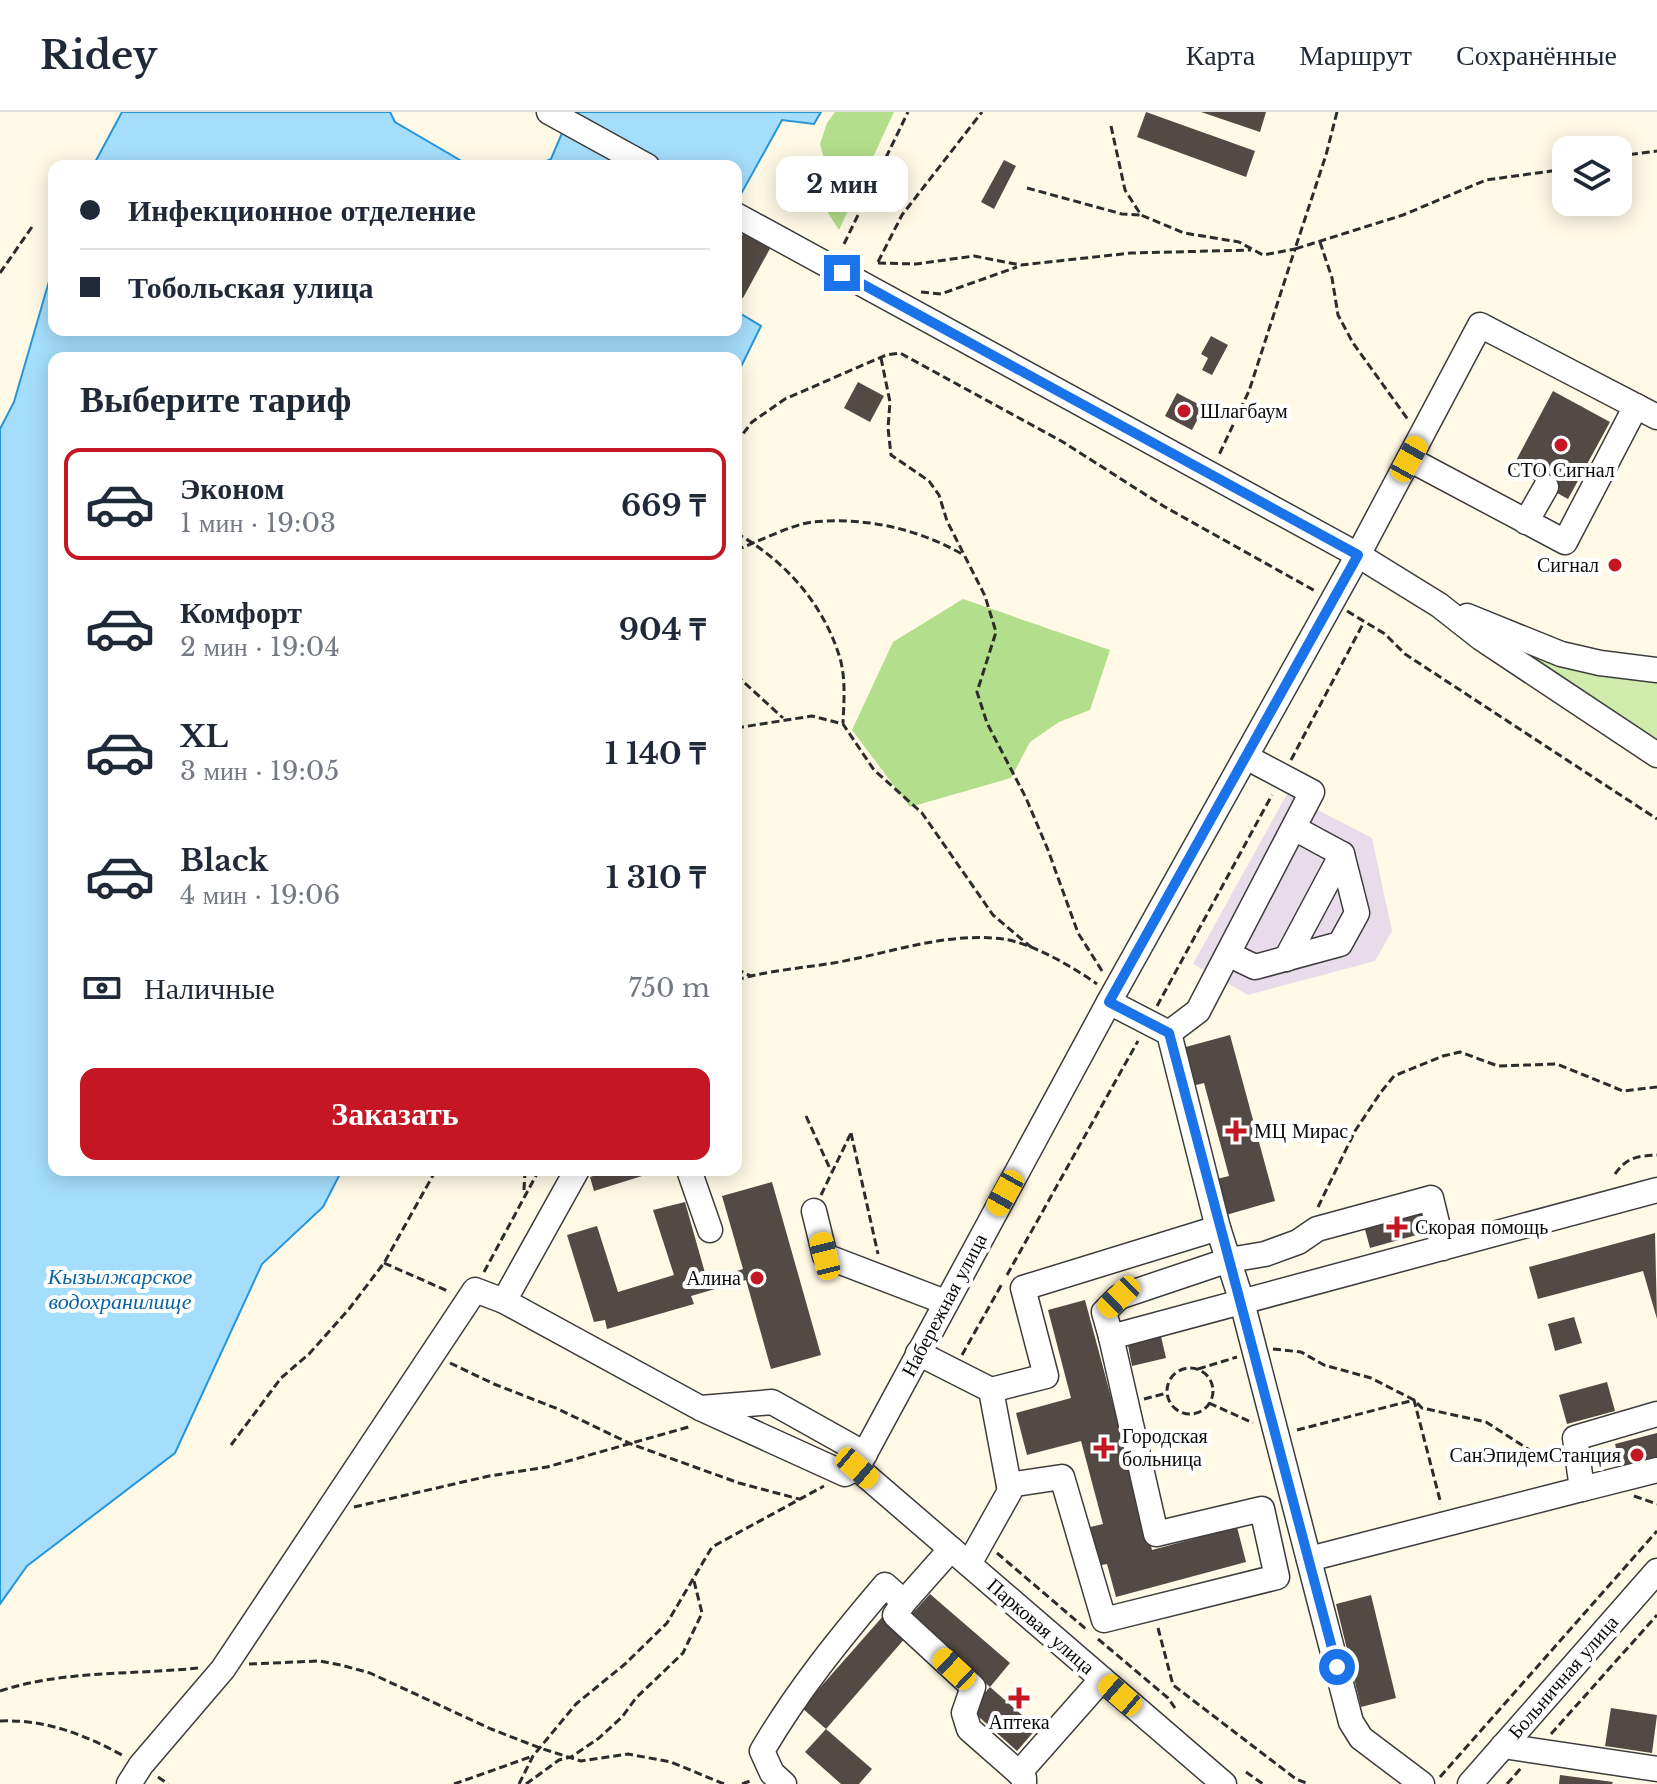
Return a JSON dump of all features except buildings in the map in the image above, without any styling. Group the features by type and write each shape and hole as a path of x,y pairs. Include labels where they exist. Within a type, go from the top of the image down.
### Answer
{"street":[{"path":"549,112 636,160"},
{"path":"742,218 1358,555 1439,605 1481,638 1657,755"},
{"name":"Набережная улица","path":"856,1465 945,1302 1106,990 1246,757 1480,325 1646,412"},
{"path":"1409,459 1565,542 1646,412"},
{"path":"1526,522 1546,487"},
{"path":"1439,605 1561,654 1600,663 1657,670"},
{"path":"1158,1028 1198,1011 1312,792 1246,757"},
{"path":"1228,954 1255,967 1340,944 1357,913 1342,854 1294,828"},
{"path":"1286,959 1342,854"},
{"path":"1106,990 1158,1028 1242,1302 1351,1722 1361,1738 1422,1784"},
{"path":"504,1301 574,1176"},
{"path":"691,1176 710,1230"},
{"path":"1111,1337 1657,1190"},
{"path":"1009,1485 1062,1477 1104,1620 1277,1577 1262,1509 1156,1534 1104,1312 1119,1297 1229,1260 1265,1254 1298,1242 1314,1231 1431,1198 1443,1248"},
{"path":"814,1211 825,1256 945,1302"},
{"path":"918,1353 991,1390 1046,1376 1023,1288 1218,1228"},
{"path":"135,1775 226,1665 471,1295 504,1301 710,1413 856,1465"},
{"path":"991,1390 1010,1491 982,1540 904,1602 895,1615 973,1687 964,1713 969,1729 1022,1778 1102,1679"},
{"path":"710,1413 772,1402 856,1465"},
{"path":"1582,1489 1575,1438 1657,1414"},
{"name":"Парковая улица","path":"856,1465 1224,1784"},
{"path":"1309,1559 1657,1470"},
{"name":"Больничная улица","path":"1470,1784 1657,1571"},
{"path":"784,1784 772,1773 762,1751 790,1703 885,1585 904,1602"},
{"path":"1503,1746 1657,1769"}],"path":[{"path":"844,244 908,112"},
{"path":"868,287 902,215 982,112"},
{"path":"1210,474 1249,391 1326,155 1337,112"},
{"path":"1111,126 1125,190 1141,215"},
{"path":"1632,154 1657,151"},
{"path":"1027,188 1122,214 1141,215 1184,233 1239,242 1263,255 1320,242 1403,215 1486,180 1552,171"},
{"path":"0,273 34,224"},
{"path":"1320,242 1332,278 1338,315 1353,343 1421,437"},
{"path":"910,287 921,292 941,294 1021,265 1131,253 1255,250"},
{"path":"878,263 916,264 974,256 1021,265"},
{"path":"742,435 752,422 785,399 881,358 900,353 1063,442 1165,507 1333,601 1385,634 1405,654 1657,819"},
{"path":"881,358 890,402 888,428 891,455 929,481 939,495 962,554 985,596 996,632 977,692 987,723 1026,798 1078,933 1106,990"},
{"path":"742,548 811,522 846,521 881,524 939,541 962,554"},
{"path":"742,537 782,565 809,594 839,655 844,692 843,724 874,770 922,813 993,915 1031,947"},
{"path":"953,1371 1158,1028 1282,776 1364,622"},
{"path":"742,680 784,719"},
{"path":"742,727 812,716 843,724"},
{"path":"742,978 843,961 918,943 1006,939 1031,947 1085,975 1106,990"},
{"path":"742,972 751,976"},
{"path":"1314,1231 1316,1210 1355,1131 1394,1076 1460,1052 1498,1066 1557,1064 1623,1091 1657,1087"},
{"path":"806,1116 831,1172"},
{"path":"814,1211 851,1133 884,1279"},
{"path":"1615,1174 1624,1162 1634,1156 1657,1155"},
{"path":"231,1445 281,1378 309,1354 384,1263 433,1176"},
{"path":"524,1194 525,1176"},
{"path":"384,1263 471,1295 535,1176"},
{"path":"1198,1369 1207,1375 1212,1386 1209,1403 1199,1412 1189,1414 1175,1409 1169,1401 1167,1388 1171,1377 1182,1369 1198,1369 1254,1349 1301,1352 1324,1365 1371,1378 1414,1400 1422,1408 1486,1422 1542,1458 1571,1466"},
{"path":"432,1354 631,1444 739,1483 799,1499"},
{"path":"1209,1403 1250,1424 1274,1426 1414,1400"},
{"path":"1414,1400 1441,1504"},
{"path":"348,1508 489,1476 547,1467 631,1444 710,1413"},
{"path":"519,1784 533,1756 576,1704 625,1664 667,1623 712,1547 856,1465"},
{"path":"1434,1784 1657,1531"},
{"path":"982,1540 1086,1629"},
{"path":"526,1784 559,1760 571,1757 599,1738 683,1653 702,1613 693,1578"},
{"path":"1153,1608 1173,1685 1296,1779 1309,1784"},
{"path":"1507,1784 1657,1615"},
{"path":"1098,1639 1168,1698 1175,1708"},
{"path":"0,1691 26,1682 85,1674 166,1672 226,1665 319,1661 370,1673 491,1729 581,1761 628,1754 671,1762 724,1784"},
{"path":"0,1721 46,1724 85,1735 135,1775"},
{"path":"454,1784 533,1756"},
{"path":"1246,1772 1263,1784"}],"shaded area":[{"path":"1287,794 1372,838 1392,931 1375,961 1248,995 1193,964"}],"green space":[{"path":"835,112 894,112 839,230 828,213 831,184 820,144 827,123"},
{"path":"963,599 1110,650 1090,710 1059,722 1030,742 1011,778 910,807 852,730 893,642"},
{"path":"1505,643 1657,680 1657,747"}],"water":[{"path":"122,112 390,112 395,122 460,160 96,160"},
{"path":"571,112 821,112 814,124 782,120 742,192 742,160 551,159"},
{"name":"Кызылжарское водохранилище","path":"48,285 48,336 742,336 742,315 761,326 742,365 742,352 48,352 48,1176 339,1176 323,1207 262,1264 175,1453 27,1566 0,1604 0,429 14,402"}],"place":[{"name":"Шлагбаум","path":"1184,411"},
{"name":"СТО Сигнал","path":"1561,445"},
{"name":"Сигнал","path":"1615,565"},
{"name":"МЦ Мирас","path":"1236,1131"},
{"name":"Скорая помощь","path":"1397,1227"},
{"name":"Алина","path":"757,1278"},
{"name":"Городская больница","path":"1104,1448"},
{"name":"СанЭпидемСтанция","path":"1637,1455"},
{"name":"Аптека","path":"1019,1698"}],"route":[{"path":"842,273 1358,555 1109,1002 1169,1033 1218,1228 1242,1302 1337,1667"}]}
